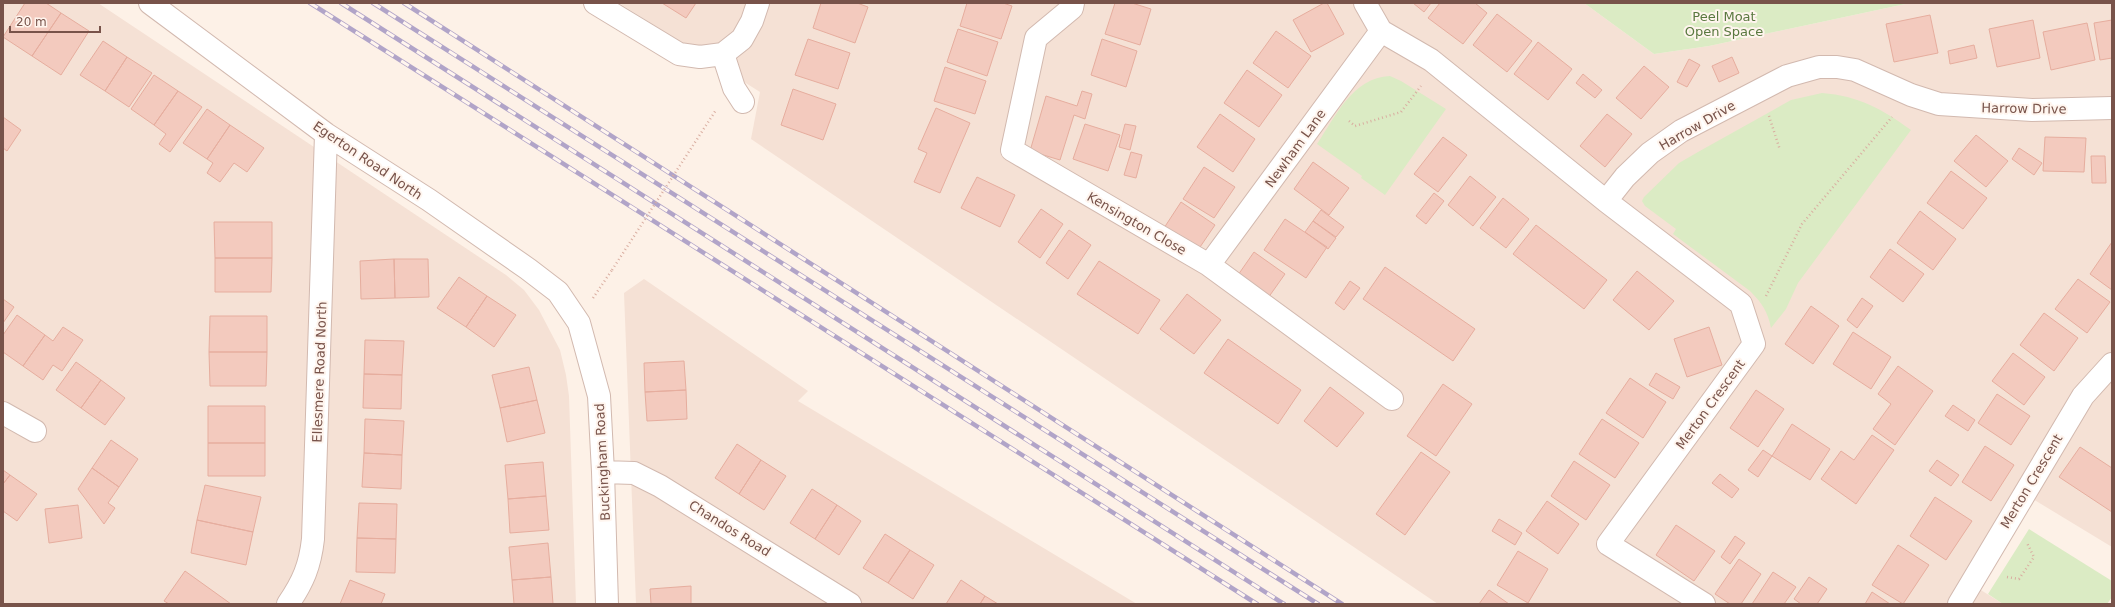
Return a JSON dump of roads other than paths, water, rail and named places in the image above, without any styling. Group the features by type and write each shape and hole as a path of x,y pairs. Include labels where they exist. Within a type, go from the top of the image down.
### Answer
{"street":[{"name":"Egerton Road North","path":"150,3 326,134 528,269 558,292 579,322"},
{"path":"595,3 679,54 700,56 723,54 742,39 752,21 758,3"},
{"name":"Kensington Close","path":"1073,3 1072,8 1036,38 1012,150 1209,265 1392,398"},
{"path":"1365,3 1381,31 1437,65 1606,201"},
{"name":"Newham Lane","path":"1209,265 1381,31"},
{"path":"723,54 734,88 743,102"},
{"name":"Harrow Drive","path":"1606,201 1625,177 1650,153 1681,131 1787,76 1820,67 1837,67 1870,76 1910,95 1939,104 2032,110 2112,108"},
{"name":"Ellesmere Road North","path":"288,604 306,574 311,557 313,539 326,134"},
{"name":"Merton Crescent","path":"1606,201 1741,304 1754,344 1608,544 1704,604"},
{"name":"Buckingham Road","path":"579,322 599,396 607,604"},
{"name":"Merton Crescent","path":"1959,604 2082,396 2112,364"},
{"path":"3,413 35,431"},
{"name":"Chandos Road","path":"603,472 634,473 660,486 850,604"}],"railway":[{"path":"310,3 1257,604"},
{"path":"341,3 1284,604"},
{"path":"373,3 1318,604"},
{"path":"404,3 1342,604"}],"park label":[{"name":"Peel Moat Open Space","path":"1724,24"}]}
